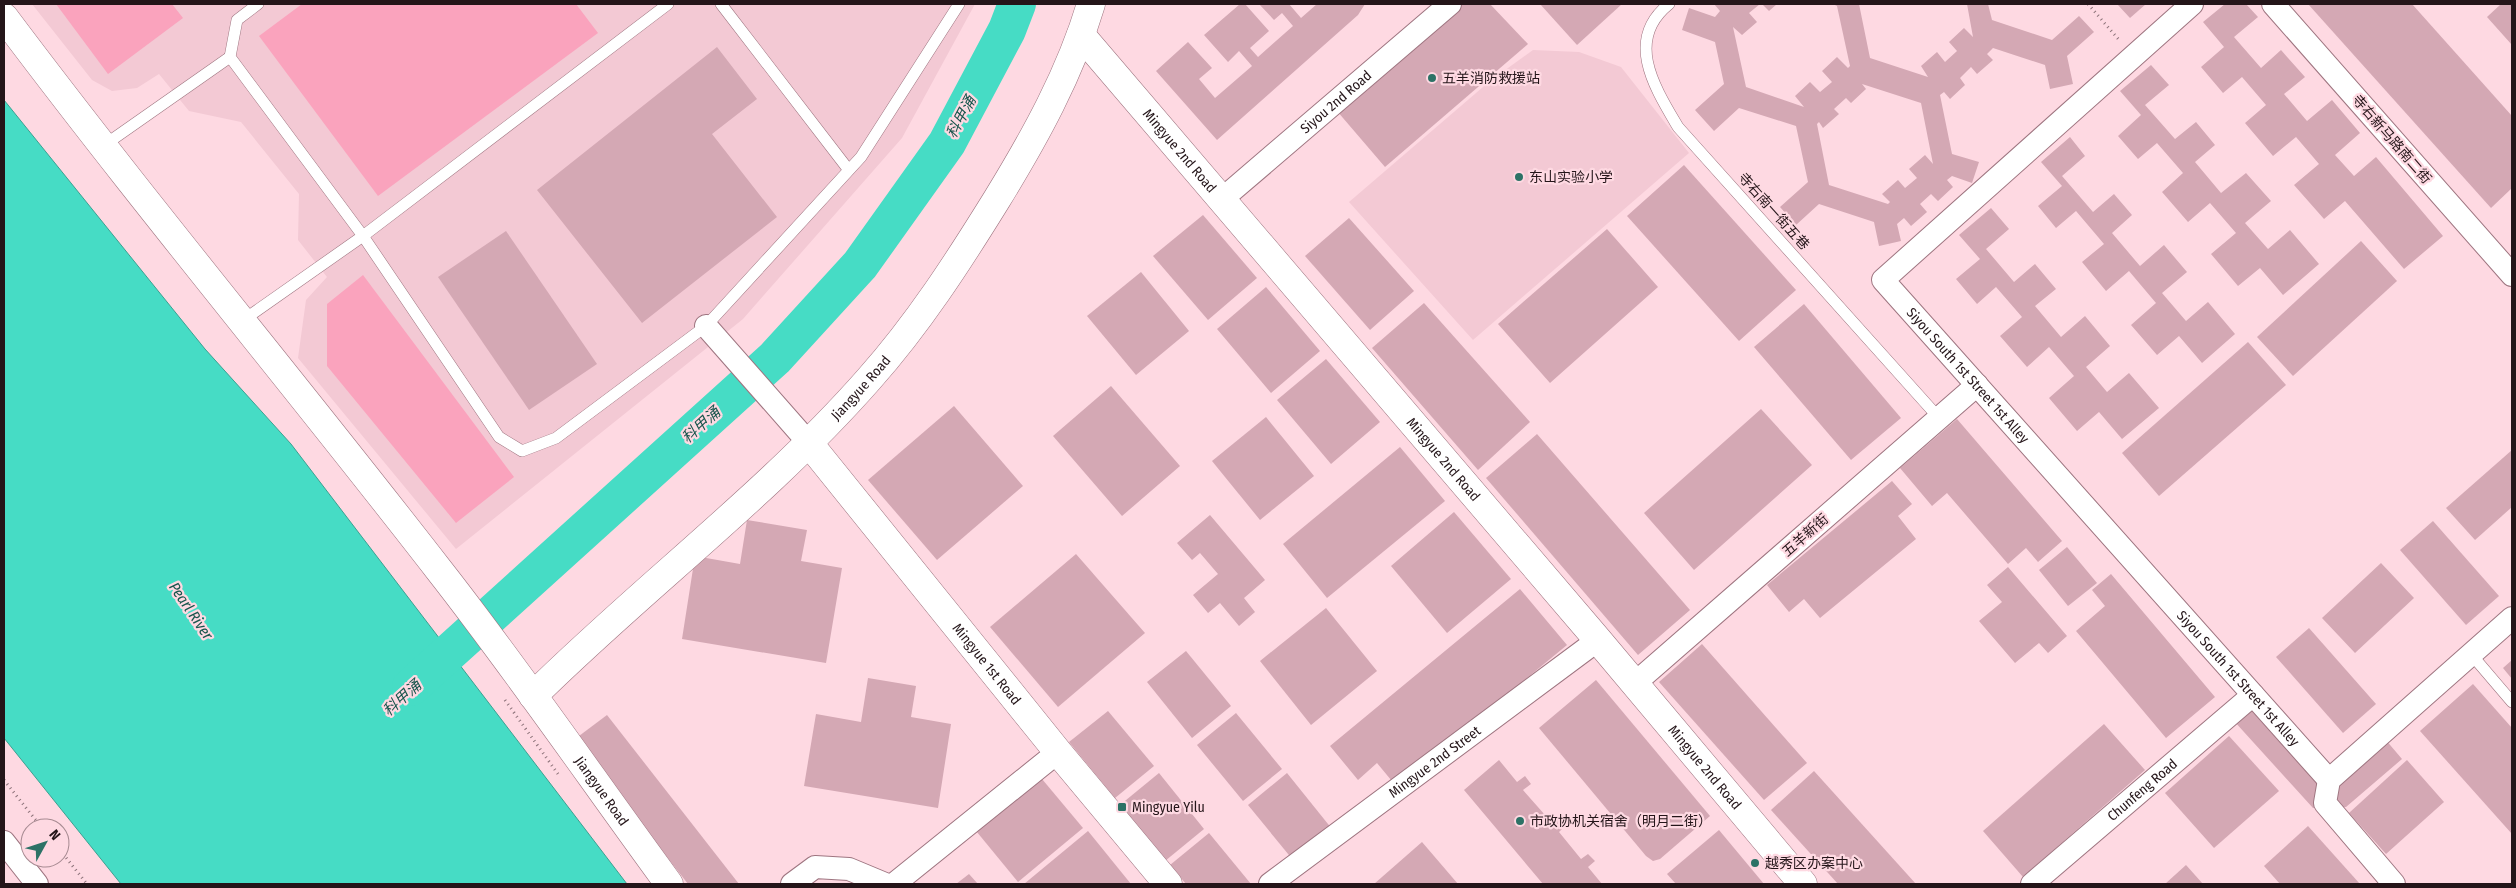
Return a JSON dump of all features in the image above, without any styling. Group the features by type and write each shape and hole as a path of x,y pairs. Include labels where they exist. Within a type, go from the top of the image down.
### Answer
{"street":[{"name":"Jiangyue Road","path":"533,696 563,666 740,508 808,442 868,380 921,315 954,268 1046,113 1082,35 1091,4"},
{"name":"Siyou 2nd Road","path":"1221,200 1450,4"},
{"name":"Siyou South 1st Street 1st Alley","path":"2192,4 1883,280 2330,780"},
{"name":"寺右新马路南二街","path":"2273,4 2512,275"},
{"name":"Jiangyue Road","path":"4,17 102,147 437,567 513,666 669,884"},
{"name":"Mingyue 2nd Road","path":"1082,35 1598,640 1803,884"},
{"path":"706,326 808,442"},
{"name":"五羊新街","path":"1634,684 1977,385"},
{"name":"Mingyue 1st Road","path":"808,442 1058,752 1168,884"},
{"path":"2394,884 2325,803 2330,780 2512,618"},
{"name":"Mingyue 2nd Street","path":"1270,884 1598,640"},
{"name":"Chunfeng Road","path":"2032,884 2253,695"},
{"path":"894,884 1058,752"},
{"path":"4,842 38,884"},
{"path":"792,884 815,867 849,869 885,884"}],"lane":[{"path":"102,147 230,58 237,20 258,4"},
{"path":"240,322 363,236 668,4"},
{"path":"721,4 848,169"},
{"path":"230,58 363,236 499,437 522,451 556,438 706,326 861,157 959,4"},
{"name":"寺右南一街五巷","path":"1669,4 1659,12 1646,32 1646,54 1655,88 1678,127 1939,418"},
{"path":"2471,654 2512,702"}],"path":[{"path":"2088,4 2134,56"},
{"path":"4,780 34,818"},
{"path":"70,863 87,884"}],"shaded area":[{"path":"32,4 975,4 902,138 743,319 456,549 298,358 306,300 327,277 298,240 299,194 241,122 189,111 159,74 137,88 112,91 92,80"},
{"path":"56,4 172,4 183,18 108,74"},
{"path":"302,4 576,4 598,33 378,196 259,36"},
{"name":"东山实验小学","path":"1533,50 1579,52 1621,67 1689,153 1473,340 1349,202 1490,81"},
{"path":"363,275 514,477 456,523 327,366 327,304"}],"water":[{"name":"Pearl River","path":"4,100 205,349 291,444 627,884 121,884 4,738"}],"building":[{"path":"1240,4 1245,4 1269,31 1250,48 1258,57 1293,26 1282,13 1274,20 1259,4 1289,4 1301,18 1317,4 1365,4 1358,15 1217,140 1156,71 1188,42 1212,68 1199,79 1215,98 1252,66 1239,51 1228,62 1204,35"},
{"name":"五羊消防救援站","path":"1460,4 1490,4 1528,44 1385,167 1337,111"},
{"path":"1540,4 1622,4 1577,45"},
{"path":"1714,4 1760,4 1749,13 1757,22 1742,35 1733,27 1746,87 1804,107 1795,96 1810,82 1820,92 1832,82 1822,71 1837,57 1848,68 1850,66 1837,6 1833,4 1859,4 1870,58 1928,77 1921,66 1937,52 1945,62 1957,51 1949,42 1964,28 1973,37 1967,4 1988,4 1992,20 2052,40 2079,16 2094,32 2067,56 2073,84 2050,89 2045,65 1993,48 1987,54 1993,60 1977,74 1971,67 1960,78 1965,85 1950,99 1944,92 1940,95 1952,154 1979,162 1972,183 1952,176 1947,180 1953,187 1938,201 1931,194 1920,204 1927,212 1911,226 1904,218 1897,224 1901,241 1879,246 1874,222 1819,204 1796,225 1780,207 1808,182 1796,126 1739,108 1714,131 1695,110 1724,84 1715,42 1682,30 1689,8 1715,17 1720,11","holes":["1862,84 1921,103 1933,164 1925,155 1909,169 1917,178 1905,188 1898,180 1882,194 1890,202 1888,204 1829,185 1817,124 1819,122 1823,128 1839,114 1834,109 1846,98 1851,103 1866,89"]},
{"path":"1762,4 1777,4 1769,11"},
{"path":"2117,4 2146,4 2130,18"},
{"path":"2225,4 2246,4 2258,17 2234,37 2261,68 2281,50 2305,77 2284,94 2307,121 2332,100 2360,133 2335,155 2354,176 2376,157 2443,236 2404,269 2345,201 2324,219 2294,185 2319,164 2296,137 2273,156 2245,123 2266,105 2242,77 2223,93 2201,67 2224,47 2203,22"},
{"path":"2308,4 2412,4 2512,116 2512,188 2491,208"},
{"path":"2501,4 2512,4 2512,45 2487,17"},
{"path":"717,47 757,99 712,134 777,217 642,323 537,190"},
{"path":"2151,65 2169,85 2145,105 2175,139 2196,122 2215,145 2195,162 2221,193 2246,173 2271,201 2245,223 2268,249 2290,230 2319,264 2283,295 2260,268 2238,286 2211,254 2236,233 2210,203 2188,222 2162,192 2183,173 2157,143 2138,159 2118,136 2141,115 2120,91"},
{"path":"2070,137 2085,156 2062,176 2093,212 2114,194 2132,215 2112,233 2140,266 2164,245 2187,272 2162,293 2186,321 2208,302 2235,334 2202,363 2179,336 2157,355 2131,325 2156,303 2129,271 2106,291 2082,262 2104,244 2076,211 2056,228 2038,206 2062,186 2041,162"},
{"name":"东山实验小学","path":"1684,165 1796,290 1739,341 1627,216"},
{"path":"1991,208 2009,229 1986,249 2014,282 2035,264 2056,289 2035,306 2061,337 2085,316 2110,346 2086,367 2107,392 2129,373 2159,408 2122,439 2099,412 2077,431 2049,398 2074,376 2049,347 2027,367 2000,336 2022,317 1996,287 1977,304 1956,279 1980,259 1959,235"},
{"path":"1203,215 1257,278 1208,320 1153,256"},
{"path":"1349,218 1414,291 1370,330 1305,256"},
{"path":"1607,229 1658,287 1550,383 1498,324"},
{"path":"506,231 597,364 529,410 438,277"},
{"path":"2361,241 2397,281 2293,376 2257,337"},
{"path":"1141,272 1189,331 1136,375 1087,316"},
{"path":"1266,287 1320,351 1271,393 1217,329"},
{"path":"1424,303 1530,422 1478,470 1372,348"},
{"path":"1804,304 1901,418 1851,460 1754,347"},
{"path":"2248,342 2286,385 2159,496 2122,453"},
{"path":"1326,359 1380,422 1331,464 1277,400"},
{"path":"1111,386 1180,466 1122,516 1053,436"},
{"path":"954,406 1023,486 937,560 868,480"},
{"path":"1761,409 1812,465 1694,570 1644,513"},
{"path":"1266,417 1314,476 1260,520 1212,461"},
{"path":"1957,419 2062,541 2038,562 2026,548 2008,564 1947,493 1932,506 1900,468"},
{"path":"1537,434 1690,610 1638,655 1486,478"},
{"path":"1400,447 1445,501 1327,598 1283,544"},
{"path":"2512,450 2512,507 2475,540 2446,508"},
{"path":"1892,481 1912,504 1898,516 1916,539 1820,618 1804,599 1789,612 1767,585"},
{"path":"1454,512 1511,579 1447,633 1391,566"},
{"path":"1210,515 1265,580 1244,598 1255,612 1239,626 1220,603 1208,613 1193,595 1218,574 1200,553 1192,560 1177,543"},
{"path":"747,520 807,530 801,561 842,568 826,663 682,639 695,556 740,564"},
{"path":"2433,521 2499,596 2466,625 2400,550"},
{"path":"2067,547 2097,583 2068,606 2039,570"},
{"path":"1076,554 1145,633 1058,707 990,627"},
{"path":"2381,563 2414,598 2355,653 2322,618"},
{"path":"2008,567 2067,636 2048,653 2039,643 2015,663 1979,621 2002,602 1987,585"},
{"path":"2111,574 2215,697 2166,738 2076,631 2105,606 2092,590"},
{"path":"1520,589 1567,645 1396,786 1377,763 1358,780 1330,746"},
{"path":"1326,608 1377,671 1311,725 1260,661"},
{"path":"2309,628 2376,704 2343,733 2276,657"},
{"path":"1702,644 1807,763 1764,800 1659,682"},
{"path":"1186,651 1231,706 1192,738 1147,682"},
{"path":"2512,660 2512,679 2503,668"},
{"path":"868,678 916,686 911,717 951,724 938,808 804,786 816,714 861,722"},
{"path":"1596,680 1710,816 1660,859 1653,861 1646,856 1539,728"},
{"path":"2473,684 2512,728 2512,834 2420,731"},
{"path":"2255,703 2318,779 2385,739 2402,759 2346,807 2313,808 2234,721"},
{"path":"1108,711 1154,766 1115,798 1069,742"},
{"path":"1236,713 1282,769 1243,801 1197,745"},
{"path":"607,715 739,884 688,884 575,739"},
{"path":"2104,724 2145,770 2023,877 1983,831"},
{"path":"2229,736 2279,791 2214,848 2165,793"},
{"name":"市政协机关宿舍（明月二街）","path":"1499,760 1517,782 1525,776 1531,784 1523,790 1553,824 1560,818 1566,825 1559,832 1581,859 1588,854 1595,861 1588,867 1602,884 1543,884 1464,790"},
{"path":"2407,760 2444,802 2386,854 2349,813"},
{"path":"1814,771 1916,884 1838,884 1771,810"},
{"path":"1037,773 1083,828 1018,882 972,826"},
{"path":"1159,773 1204,829 1165,861 1120,805"},
{"path":"1287,773 1332,829 1293,860 1248,805"},
{"path":"2308,826 2360,884 2280,884 2264,866"},
{"path":"1719,830 1764,884 1676,884 1667,874"},
{"path":"1088,831 1131,884 1024,884"},
{"path":"1209,833 1251,884 1186,884 1170,865"},
{"path":"1422,842 1458,884 1374,884"},
{"path":"2186,865 2203,884 2165,884"},
{"path":"969,874 978,884 956,884"}],"waterway":[{"name":"科甲涌","path":"411,687 775,358 860,265 947,143 1007,30 1017,4"}],"place":[{"name":"五羊消防救援站","path":"1432,78"},
{"name":"东山实验小学","path":"1519,177"},
{"name":"Mingyue Yilu","path":"1122,807"},
{"name":"市政协机关宿舍（明月二街）","path":"1520,821"},
{"name":"越秀区办案中心","path":"1755,863"}]}
